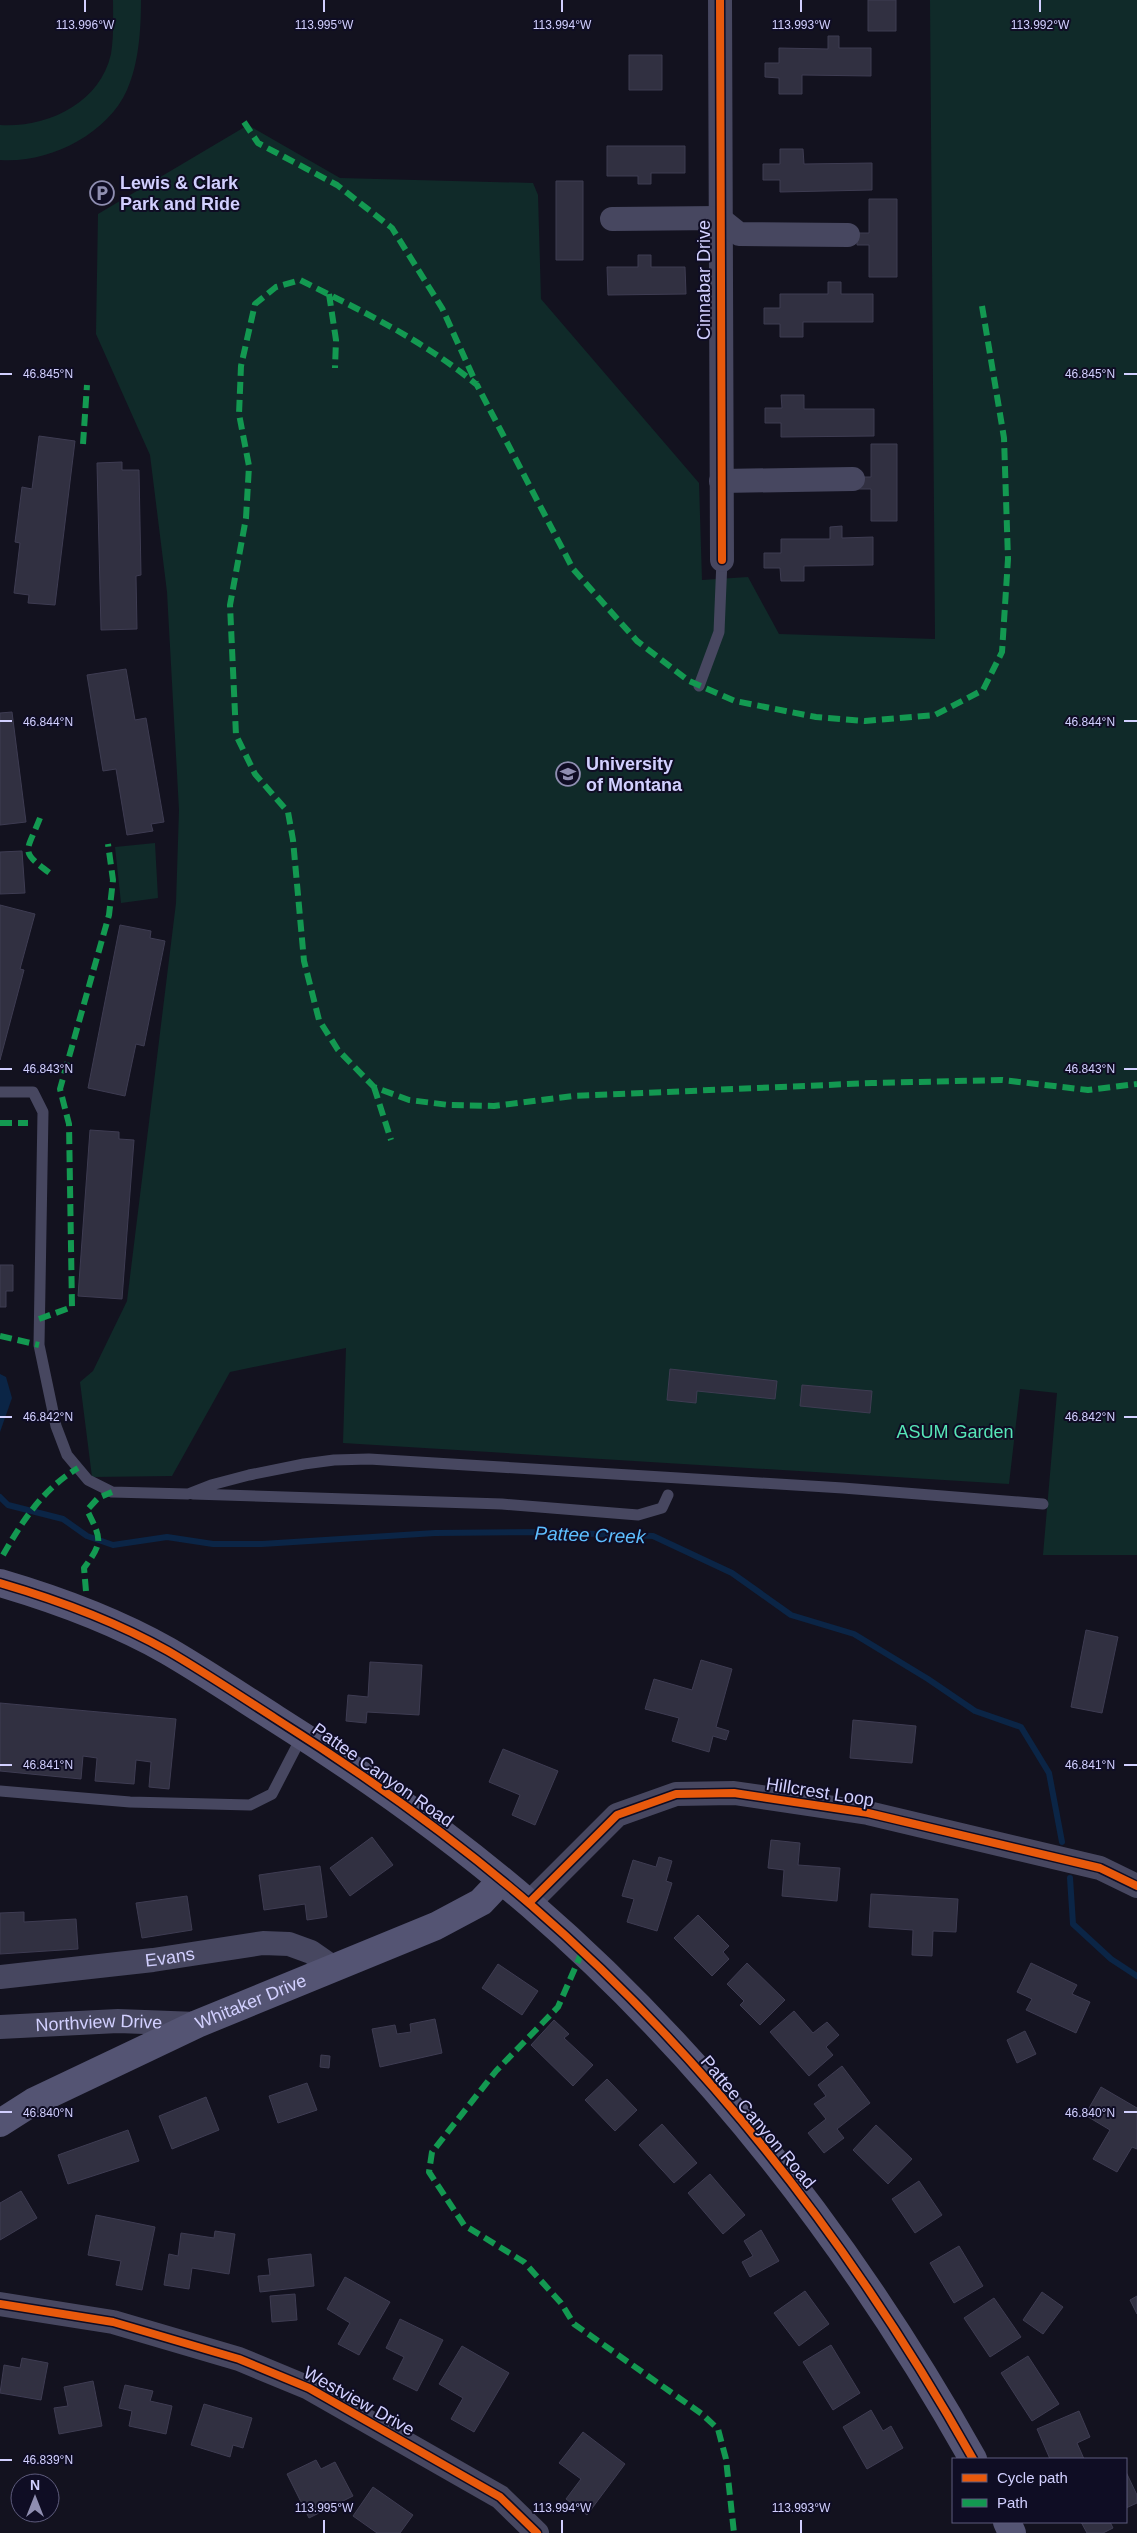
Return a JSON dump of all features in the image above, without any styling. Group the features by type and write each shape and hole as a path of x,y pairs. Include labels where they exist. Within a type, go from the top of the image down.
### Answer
{"street":[{"name":"Cinnabar Drive","path":"720,0 719,218 722,560"},
{"path":"612,219 719,218 739,234 848,235"},
{"path":"721,481 853,479"},
{"name":"Pattee Canyon Road","path":"0,1582 64,1602 166,1650 302,1735 416,1813 500,1882 529,1903 582,1952 659,2029 726,2102 778,2166 884,2313 922,2371 972,2458"},
{"name":"Hillcrest Loop","path":"529,1903 617,1815 676,1794 734,1793 868,1813 1100,1868 1137,1886"},
{"name":"Whitaker Drive","path":"0,2123 33,2102 197,2024 436,1926 481,1902 500,1882"},
{"name":"Evans","path":"0,1977 153,1960 263,1943 289,1944 310,1952 334,1968"},
{"name":"Northview Drive","path":"0,2027 118,2022 197,2024"},
{"name":"Westview Drive","path":"0,2304 14,2308 114,2322 239,2359 309,2388 500,2497 537,2533"}],"lane":[{"path":"699,686 718,632 722,560"},
{"path":"0,1092 33,1092 43,1112 39,1345 56,1426 68,1455 88,1480 104,1490 153,1494 502,1504 638,1515 662,1508 668,1495"},
{"path":"188,1494 239,1478 304,1464 334,1460 368,1459 843,1488 1043,1504"},
{"path":"0,1791 130,1802 250,1804 272,1794 302,1735"}],"green space":[{"path":"113,0 141,0 137,57 131,80 118,106 90,133 74,143 37,157 0,160 0,125 18,125 52,117 69,109 95,87 105,72 111,54"},
{"name":"University of Montana","path":"930,0 1137,0 1137,1555 1043,1555 1057,1393 1020,1389 1009,1484 343,1443 346,1348 230,1372 172,1476 92,1477 80,1382 93,1371 127,1301 176,903 179,810 167,592 150,455 96,334 98,214 248,125 340,178 533,183 538,195 541,299 699,483 702,580 748,577 779,634 935,639"},
{"path":"155,843 158,898 121,903 115,847"}],"water":[{"path":"0,1374 6,1377 12,1398 0,1432"}],"building":[{"path":"868,0 896,0 896,31 868,31"},
{"path":"828,36 839,36 839,48 871,48 871,76 802,75 802,94 779,94 779,78 765,77 765,63 779,63 779,48 828,49"},
{"path":"629,55 662,55 662,90 629,90"},
{"path":"607,146 685,146 685,173 651,173 651,184 638,184 638,176 607,176"},
{"path":"780,149 803,149 804,164 872,163 872,190 780,192 780,180 763,180 763,164 780,164"},
{"path":"556,181 583,181 583,260 556,260"},
{"path":"869,199 897,199 897,277 869,277 869,245 857,245 857,233 869,233"},
{"path":"638,255 651,255 651,267 685,267 686,294 608,295 607,267 638,267"},
{"path":"828,282 841,282 841,294 873,294 873,322 803,322 803,337 780,337 780,324 764,324 764,308 780,308 780,294 828,294"},
{"path":"781,395 804,395 804,409 874,409 874,436 781,437 781,423 765,423 765,408 782,408"},
{"path":"39,436 75,441 55,605 28,603 29,595 14,593 20,543 15,542 22,487 32,489"},
{"path":"871,444 897,444 897,521 871,521 871,489 858,489 858,477 871,477"},
{"path":"122,462 122,470 139,470 141,575 136,576 137,629 101,630 97,463"},
{"path":"842,526 842,538 873,537 873,565 804,566 804,581 781,581 780,568 764,568 764,553 781,553 781,539 830,539 830,527"},
{"path":"126,669 135,720 146,718 164,822 151,824 153,831 127,835 116,769 103,771 87,675"},
{"path":"12,712 26,822 0,825 0,713"},
{"path":"22,851 25,893 0,894 0,852"},
{"path":"0,905 35,914 20,969 24,970 0,1060"},
{"path":"120,925 151,931 150,938 165,941 144,1046 136,1044 125,1096 88,1088"},
{"path":"90,1130 119,1132 119,1139 134,1140 122,1299 78,1296"},
{"path":"0,1265 13,1265 13,1291 6,1291 6,1307 0,1307"},
{"path":"670,1369 777,1381 775,1399 697,1391 696,1403 667,1400"},
{"path":"802,1385 872,1391 870,1413 800,1406"},
{"path":"1086,1630 1118,1637 1102,1713 1071,1707"},
{"path":"701,1660 732,1669 716,1727 729,1731 726,1740 713,1736 709,1752 672,1741 679,1718 645,1709 654,1679 692,1690"},
{"path":"370,1662 422,1665 419,1715 367,1712 366,1723 346,1721 348,1695 368,1697"},
{"path":"0,1703 176,1719 169,1789 149,1787 151,1762 136,1760 134,1784 95,1781 97,1758 83,1756 81,1779 0,1771"},
{"path":"853,1720 916,1726 912,1763 850,1758"},
{"path":"503,1749 558,1771 535,1825 512,1815 520,1795 489,1782"},
{"path":"372,1837 393,1865 350,1896 330,1868"},
{"path":"771,1840 800,1843 798,1865 840,1868 837,1901 782,1896 784,1870 768,1868"},
{"path":"659,1857 672,1861 666,1881 672,1883 657,1931 627,1922 634,1899 622,1896 633,1860 656,1867"},
{"path":"320,1866 327,1917 307,1920 305,1904 264,1910 259,1875"},
{"path":"871,1894 958,1899 956,1932 933,1931 932,1956 912,1955 913,1930 869,1927"},
{"path":"187,1896 192,1930 142,1938 136,1903"},
{"path":"24,1912 24,1922 76,1919 78,1949 0,1954 0,1913"},
{"path":"698,1915 729,1946 723,1952 729,1959 712,1976 674,1938"},
{"path":"747,1963 785,2000 760,2025 740,2005 744,2001 727,1984"},
{"path":"1031,1963 1077,1985 1072,1994 1090,2002 1076,2033 1026,2010 1032,1999 1017,1992"},
{"path":"498,1964 538,1991 522,2015 482,1988"},
{"path":"794,2011 813,2033 827,2022 839,2035 826,2047 833,2055 809,2076 770,2032"},
{"path":"435,2019 442,2053 380,2067 372,2029 395,2025 397,2034 411,2032 410,2024"},
{"path":"554,2020 569,2034 564,2038 593,2065 573,2086 531,2045"},
{"path":"1025,2031 1036,2054 1017,2063 1007,2040"},
{"path":"321,2055 330,2056 329,2068 320,2067"},
{"path":"842,2066 870,2103 837,2129 844,2138 824,2153 808,2133 826,2119 814,2104 826,2096 818,2085"},
{"path":"607,2079 637,2110 615,2131 585,2100"},
{"path":"307,2083 317,2110 278,2123 269,2096"},
{"path":"1101,2087 1137,2108 1137,2149 1132,2147 1117,2172 1093,2159 1110,2130 1085,2115"},
{"path":"206,2097 219,2130 172,2149 159,2116"},
{"path":"662,2124 697,2163 674,2183 639,2145"},
{"path":"876,2125 912,2159 888,2184 853,2150"},
{"path":"128,2130 139,2161 68,2184 58,2155"},
{"path":"710,2174 745,2215 723,2234 688,2193"},
{"path":"919,2181 942,2215 915,2233 892,2199"},
{"path":"21,2191 37,2218 0,2240 0,2203"},
{"path":"96,2215 155,2227 142,2290 116,2285 121,2261 88,2255"},
{"path":"761,2230 779,2261 750,2277 742,2262 753,2256 744,2241"},
{"path":"215,2231 235,2234 229,2274 192,2268 189,2289 164,2285 169,2254 178,2256 181,2233 214,2238"},
{"path":"959,2246 983,2286 954,2303 930,2263"},
{"path":"311,2254 314,2286 260,2292 258,2276 270,2275 268,2259"},
{"path":"345,2277 390,2302 359,2355 338,2344 350,2323 327,2309"},
{"path":"805,2291 829,2324 799,2346 774,2313"},
{"path":"1042,2292 1063,2307 1043,2334 1023,2320"},
{"path":"295,2294 297,2320 272,2322 270,2296"},
{"path":"1137,2296 1137,2314 1130,2300"},
{"path":"994,2298 1021,2337 990,2357 964,2318"},
{"path":"400,2319 443,2340 417,2391 393,2379 404,2357 386,2348"},
{"path":"831,2345 860,2393 833,2410 803,2362"},
{"path":"462,2346 509,2373 474,2432 451,2419 463,2398 439,2384"},
{"path":"1028,2356 1059,2404 1032,2421 1001,2373"},
{"path":"22,2358 48,2363 41,2400 0,2393 4,2365 20,2368"},
{"path":"93,2381 102,2426 59,2434 54,2408 68,2406 64,2387"},
{"path":"125,2385 153,2391 150,2401 172,2406 166,2434 129,2426 132,2411 119,2408"},
{"path":"204,2404 252,2418 243,2448 233,2445 230,2457 191,2445"},
{"path":"871,2410 883,2431 891,2426 903,2448 867,2469 843,2427"},
{"path":"1079,2411 1090,2437 1077,2443 1084,2458 1050,2458 1037,2429"},
{"path":"583,2432 625,2464 587,2515 566,2499 581,2479 559,2463"},
{"path":"316,2460 321,2469 335,2462 353,2496 309,2518 287,2474"},
{"path":"1127,2474 1137,2495 1137,2503 1127,2508"},
{"path":"373,2487 413,2515 400,2533 377,2533 353,2516"},
{"path":"1082,2523 1110,2523 1113,2528 1103,2533 1087,2533"}],"waterway":[{"name":"Pattee Creek","path":"0,1497 8,1505 63,1519 87,1536 113,1545 167,1537 213,1544 262,1544 435,1533 543,1532 653,1536 732,1573 791,1615 854,1634 928,1679 975,1711 1021,1727 1049,1773 1062,1842"},
{"name":"Pattee Creek","path":"1070,1878 1073,1924 1111,1959 1137,1976"}],"marked path":[{"path":"244,122 258,143 337,185 392,228 442,308 476,383"},
{"path":"982,306 1004,438 1008,559 1002,652 983,690 935,715 865,721 816,717 735,701 689,681 637,641 573,569 477,385 414,340 300,280 276,287 255,304 241,366 239,414 249,466 246,518 230,605 236,735 255,774 288,812 293,840 304,961 319,1020 338,1050 374,1087 409,1100 449,1105 494,1106 574,1096 872,1083 1002,1080 1088,1090 1137,1084"},
{"path":"329,294 336,340 335,368"},
{"path":"83,444 87,385"},
{"path":"40,818 28,850 34,860 51,874"},
{"path":"39,1319 72,1307 69,1124 60,1089 109,915 113,880 108,844"},
{"path":"374,1087 391,1140"},
{"path":"0,1123 28,1123"},
{"path":"0,1336 39,1345"},
{"path":"3,1555 35,1506 54,1486 78,1468"},
{"path":"86,1591 84,1568 95,1552 98,1540 87,1510 98,1498 112,1492"},
{"path":"582,1952 558,2007 496,2071 432,2152 429,2172 464,2225 524,2262 561,2303 574,2324 702,2414 718,2429 726,2459 734,2533"}],"cycle path":[{"path":"720,0 722,560"},
{"path":"0,1583 65,1604 107,1621 148,1640 182,1659 375,1784 501,1879 531,1905 597,1965 659,2028 719,2094 776,2163 880,2307 928,2382 972,2458"},
{"path":"529,1903 617,1815 676,1794 734,1793 868,1813 1100,1868 1137,1886"},
{"path":"0,2304 113,2322 239,2359 309,2388 500,2497 537,2533"}],"place":[{"name":"Lewis & Clark Park and Ride","path":"102,193"},
{"name":"University of Montana","path":"568,774"}],"park label":[{"name":"ASUM Garden","path":"955,1432"}]}
